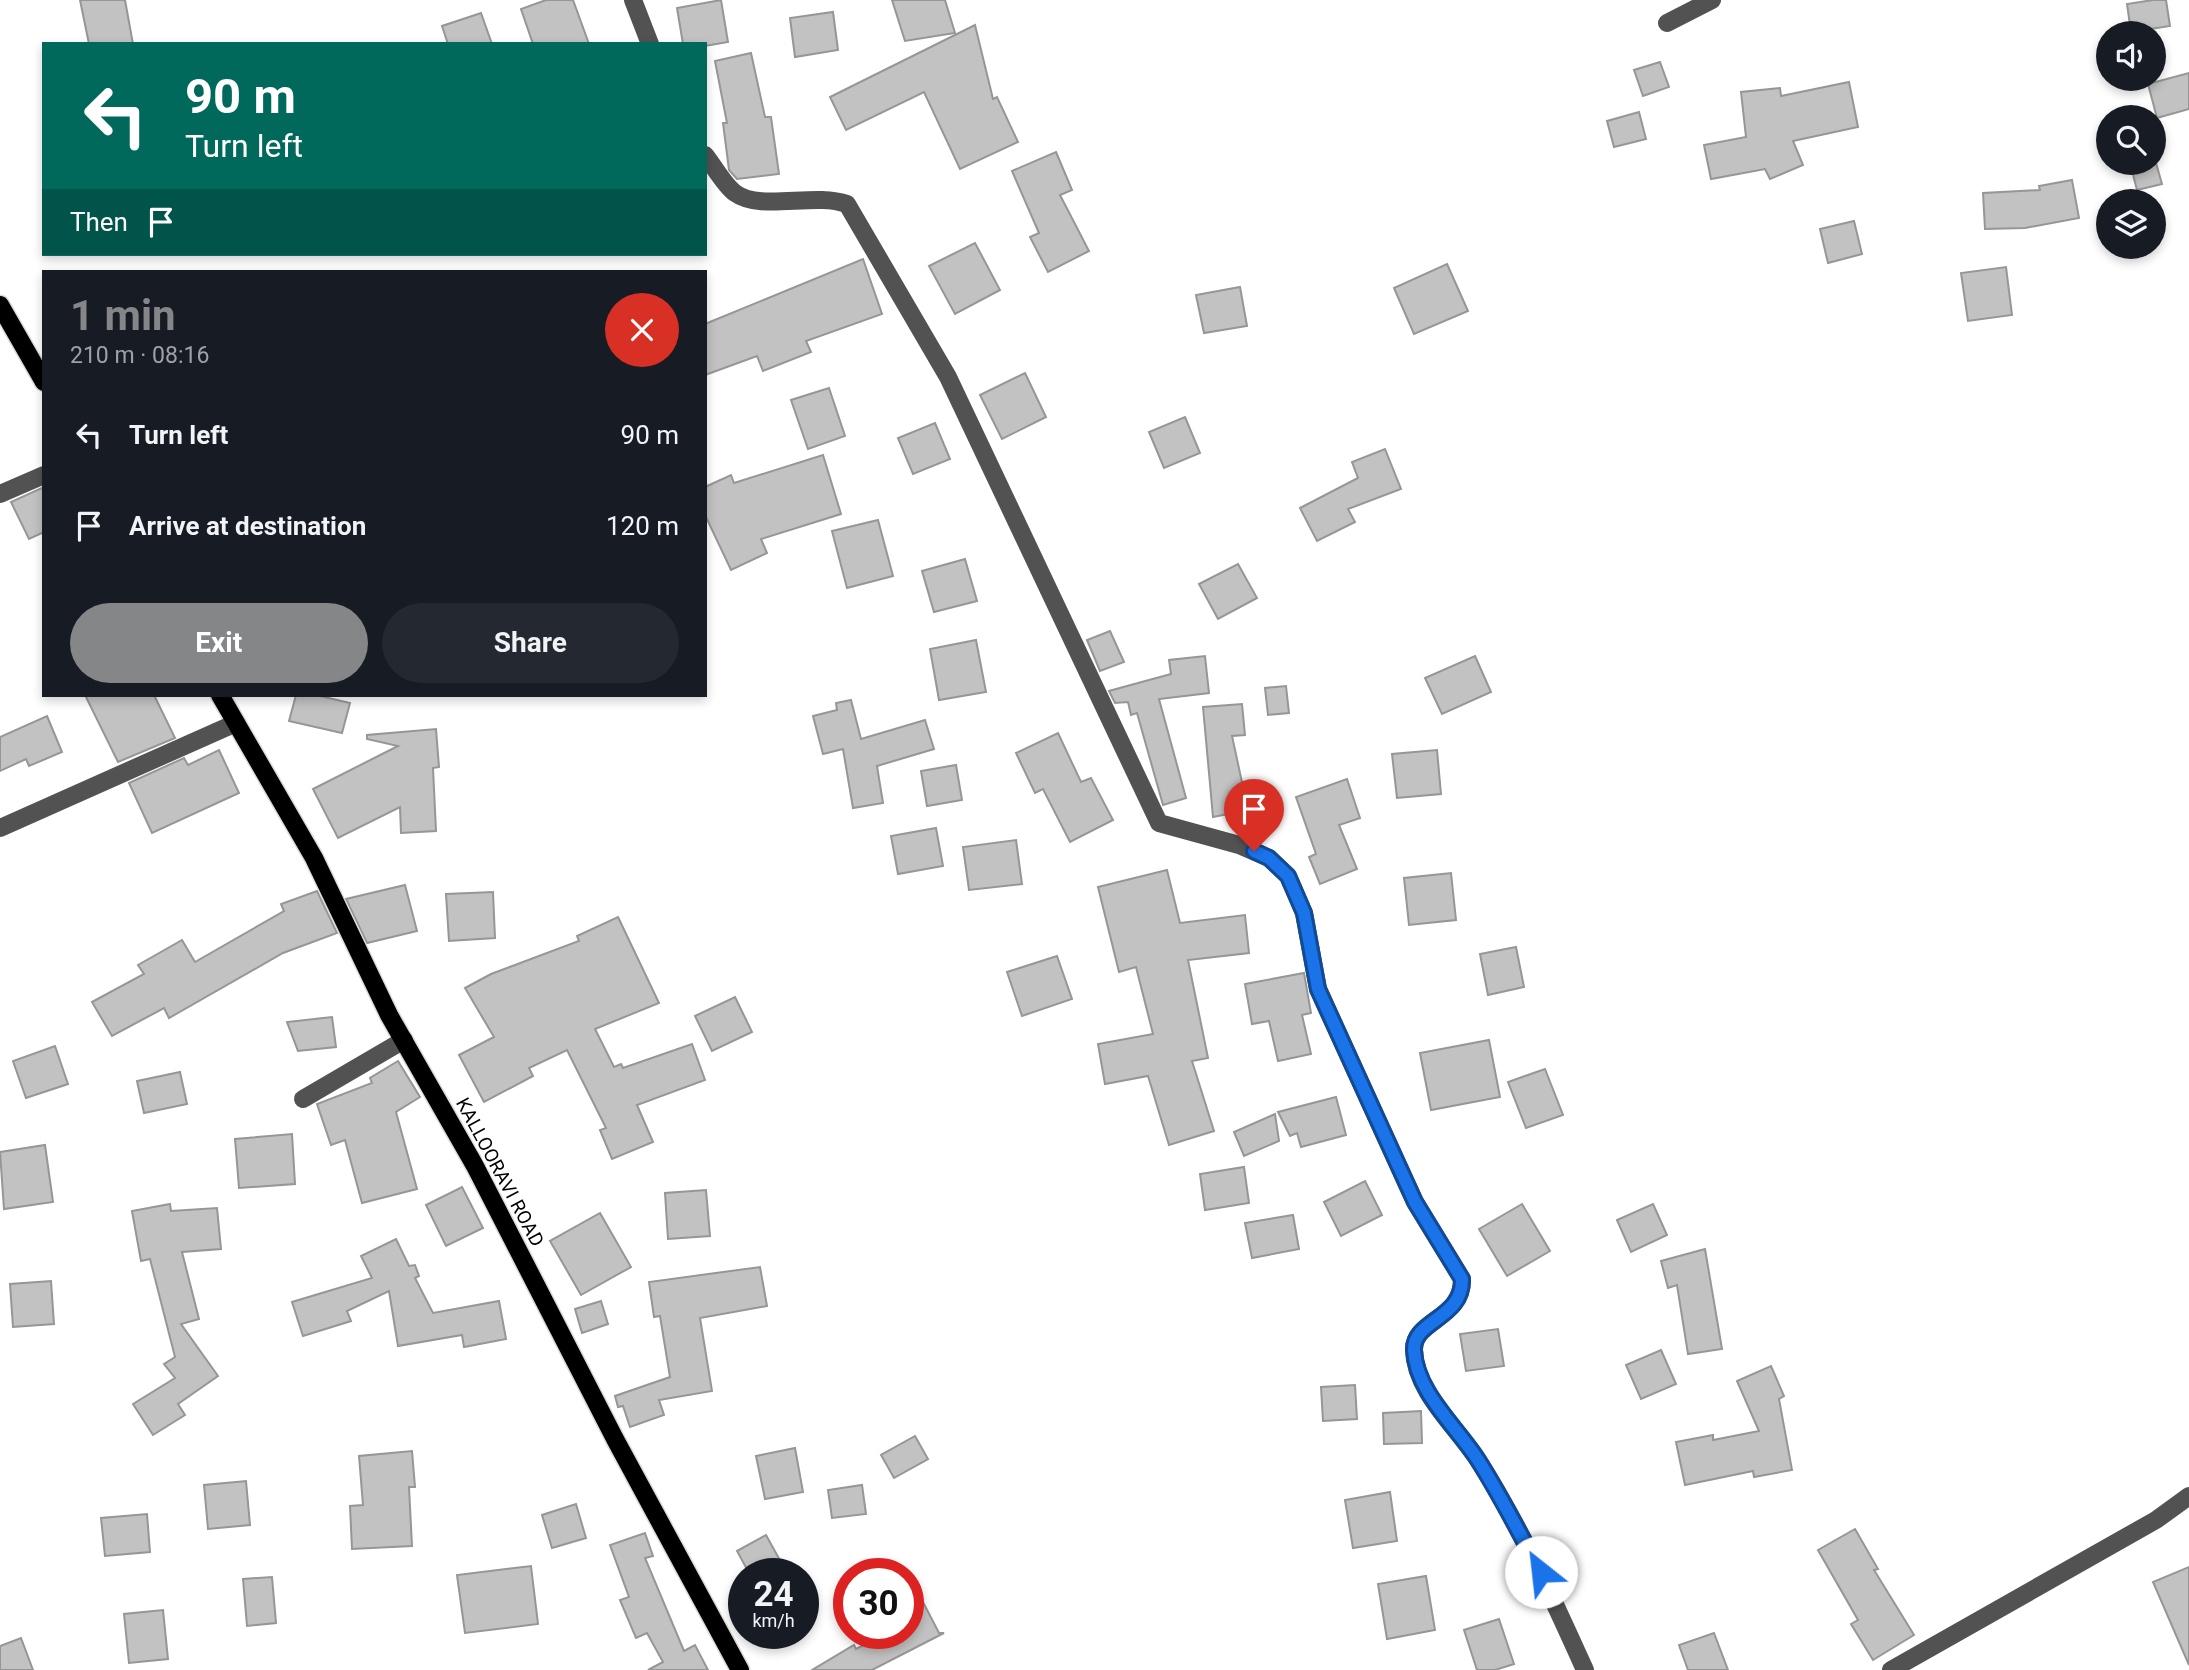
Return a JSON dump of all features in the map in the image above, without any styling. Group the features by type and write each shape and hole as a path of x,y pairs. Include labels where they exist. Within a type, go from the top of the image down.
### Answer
{"main road":[{"path":"0,306 42,379"},
{"name":"KALLOORAVI ROAD","path":"221,697 314,858 404,1040 475,1166 615,1438 740,1670"}],"street":[{"path":"633,0 649,42"},
{"path":"1667,23 1712,0"},
{"path":"707,158 734,193 752,201 832,199 847,204 948,377 1158,823 1239,845 1269,858 1288,876 1304,913 1323,1001 1415,1202 1462,1279 1462,1292 1458,1302 1418,1338 1414,1348 1419,1368 1430,1395 1478,1459 1541,1572 1585,1670"},
{"path":"0,494 42,476"},
{"path":"0,828 236,723"},
{"path":"303,1099 404,1040"},
{"path":"1891,1670 2156,1520 2189,1496"}],"building":[{"path":"80,0 125,0 133,42 89,42"},
{"path":"546,0 573,0 588,42 532,42 521,9"},
{"path":"721,0 728,42 707,46 707,42 683,42 677,8"},
{"path":"892,0 945,0 955,33 905,41"},
{"path":"2166,0 2170,26 2166,27 2166,21 2129,21 2127,4"},
{"path":"833,12 838,50 795,57 790,18"},
{"path":"481,13 491,42 447,42 442,26"},
{"path":"975,25 993,99 997,97 1018,142 960,169 924,92 846,130 830,97"},
{"path":"751,53 765,117 771,117 779,174 737,179 729,170 723,123 727,123 715,61"},
{"path":"1660,62 1669,87 1643,96 1634,70"},
{"path":"2189,73 2189,109 2166,115 2166,105 2154,105 2150,91 2166,91 2166,79"},
{"path":"1849,82 1858,127 1793,141 1803,165 1770,179 1765,169 1711,179 1704,145 1746,137 1741,92 1780,88 1781,96"},
{"path":"1639,112 1646,139 1614,147 1607,121"},
{"path":"1056,152 1072,190 1060,195 1089,251 1048,272 1030,237 1039,233 1012,171"},
{"path":"2133,175 2159,175 2162,184 2137,189"},
{"path":"2072,180 2079,218 2025,228 1985,229 1983,193 2040,190 2039,186"},
{"path":"1854,221 1862,254 1828,263 1820,229"},
{"path":"975,243 1000,290 955,314 929,266"},
{"path":"863,259 882,314 806,341 811,352 763,371 757,356 707,374 707,323"},
{"path":"1447,264 1468,311 1414,334 1394,288"},
{"path":"2006,267 2012,315 1968,321 1961,273"},
{"path":"1240,287 1247,326 1204,333 1196,295"},
{"path":"1025,373 1046,417 1002,439 980,395"},
{"path":"829,388 845,436 808,449 791,400"},
{"path":"1185,417 1200,453 1164,468 1149,432"},
{"path":"935,423 950,459 913,474 898,438"},
{"path":"1385,449 1401,489 1348,509 1355,522 1317,541 1300,508 1358,478 1352,462"},
{"path":"823,455 841,514 761,539 767,553 731,570 707,519 707,486 731,475 734,483"},
{"path":"42,488 42,533 29,539 11,502"},
{"path":"878,520 893,576 847,588 832,531"},
{"path":"965,559 977,601 934,612 922,571"},
{"path":"1238,564 1257,598 1218,619 1199,584"},
{"path":"1110,631 1124,662 1100,671 1087,640"},
{"path":"976,640 986,692 939,700 930,649"},
{"path":"1205,656 1209,693 1159,699 1186,798 1163,805 1137,713 1131,715 1128,702 1115,703 1109,691 1171,674 1169,660"},
{"path":"1475,656 1491,692 1442,714 1425,678"},
{"path":"1286,686 1289,713 1268,715 1265,688"},
{"path":"86,697 155,697 175,738 118,762"},
{"path":"295,697 324,697 350,703 342,733 289,721"},
{"path":"851,700 861,739 925,720 934,749 877,766 883,803 853,808 843,749 823,754 813,716 837,710 836,703"},
{"path":"1242,704 1245,735 1232,736 1248,810 1213,817 1203,707"},
{"path":"47,716 62,752 29,766 26,759 0,771 0,737"},
{"path":"436,729 439,767 433,768 436,831 401,833 400,807 338,838 313,789 398,746 367,739 367,735"},
{"path":"1058,733 1081,782 1091,778 1113,820 1070,842 1043,789 1035,793 1016,753"},
{"path":"219,750 239,793 152,833 129,783 184,758 188,765"},
{"path":"1437,750 1441,794 1397,798 1392,754"},
{"path":"956,765 962,800 927,806 921,771"},
{"path":"1347,779 1360,818 1339,825 1357,869 1320,884 1309,857 1316,854 1296,797"},
{"path":"936,828 943,866 898,874 891,836"},
{"path":"1016,840 1022,884 969,890 963,847"},
{"path":"1167,870 1180,923 1245,915 1249,953 1188,960 1208,1058 1192,1061 1214,1131 1169,1145 1148,1076 1105,1084 1098,1044 1153,1034 1136,967 1119,972 1098,887"},
{"path":"1451,873 1456,920 1409,925 1404,878"},
{"path":"405,885 417,931 367,943 346,899"},
{"path":"317,891 337,933 283,953 169,1018 164,1008 112,1036 92,1002 144,974 138,965 182,940 195,962 284,911 281,904"},
{"path":"493,892 495,938 449,941 446,894"},
{"path":"618,917 659,1003 595,1029 614,1067 621,1064 623,1068 692,1044 705,1080 637,1105 653,1142 612,1159 600,1130 606,1128 567,1050 529,1068 533,1076 484,1102 459,1055 494,1037 465,988 491,974 579,941 577,936"},
{"path":"1516,947 1524,987 1488,995 1480,954"},
{"path":"1057,956 1072,999 1022,1016 1007,972"},
{"path":"1304,973 1311,1013 1302,1015 1311,1054 1278,1061 1269,1021 1252,1024 1245,984"},
{"path":"735,997 752,1032 712,1051 695,1016"},
{"path":"332,1017 336,1047 298,1051 287,1022"},
{"path":"1489,1040 1500,1097 1431,1110 1420,1053"},
{"path":"55,1046 68,1084 26,1098 13,1061"},
{"path":"398,1061 420,1097 396,1112 417,1189 362,1203 345,1140 331,1145 317,1104 372,1083 370,1078"},
{"path":"1545,1069 1563,1115 1526,1128 1508,1082"},
{"path":"180,1072 187,1104 144,1113 137,1081"},
{"path":"1336,1097 1346,1135 1301,1147 1297,1133 1290,1136 1278,1112"},
{"path":"1275,1114 1279,1141 1244,1156 1234,1132"},
{"path":"292,1134 295,1184 239,1188 235,1139"},
{"path":"45,1145 53,1202 4,1209 0,1152"},
{"path":"1244,1167 1249,1203 1205,1210 1200,1174"},
{"path":"1365,1181 1382,1215 1341,1236 1324,1202"},
{"path":"462,1187 483,1228 446,1246 426,1205"},
{"path":"706,1190 710,1236 668,1239 665,1193"},
{"path":"170,1204 171,1211 217,1208 221,1249 182,1252 199,1319 181,1324 218,1376 178,1404 185,1415 153,1435 133,1404 175,1378 164,1364 175,1357 150,1259 141,1261 132,1211"},
{"path":"1522,1204 1550,1251 1507,1276 1479,1229"},
{"path":"1653,1204 1667,1235 1631,1252 1617,1220"},
{"path":"600,1213 631,1267 581,1295 550,1241"},
{"path":"1293,1215 1299,1249 1252,1258 1245,1223"},
{"path":"396,1239 409,1266 415,1265 419,1276 415,1278 433,1313 499,1301 506,1339 464,1347 462,1335 398,1346 389,1291 347,1311 351,1321 303,1336 292,1302 372,1278 361,1256"},
{"path":"1705,1249 1722,1349 1688,1354 1677,1285 1668,1288 1661,1261"},
{"path":"760,1267 767,1306 700,1318 712,1391 659,1400 664,1415 630,1427 623,1406 618,1407 615,1396 670,1377 660,1316 654,1317 649,1282"},
{"path":"51,1281 54,1324 13,1327 10,1284"},
{"path":"601,1301 608,1324 582,1333 575,1309"},
{"path":"1498,1329 1504,1366 1466,1371 1460,1334"},
{"path":"1661,1350 1676,1384 1641,1399 1626,1365"},
{"path":"1771,1366 1784,1396 1779,1399 1792,1470 1754,1477 1753,1471 1685,1485 1676,1442 1713,1435 1713,1440 1759,1431 1737,1381"},
{"path":"1355,1385 1357,1419 1323,1421 1321,1387"},
{"path":"1421,1411 1422,1443 1384,1444 1383,1413"},
{"path":"915,1436 928,1459 894,1478 881,1455"},
{"path":"795,1448 803,1492 765,1499 756,1456"},
{"path":"412,1451 415,1487 409,1487 412,1546 352,1549 350,1506 363,1505 359,1456"},
{"path":"246,1481 250,1525 208,1529 204,1485"},
{"path":"862,1485 866,1514 832,1518 828,1490"},
{"path":"1390,1492 1397,1541 1353,1548 1345,1500"},
{"path":"576,1504 586,1538 552,1548 542,1515"},
{"path":"147,1514 150,1552 105,1556 101,1518"},
{"path":"1855,1529 1878,1569 1874,1570 1914,1635 1873,1660 1851,1624 1858,1620 1818,1550"},
{"path":"645,1533 653,1556 645,1558 684,1651 695,1645 708,1670 648,1670 663,1662 647,1633 636,1638 620,1600 629,1597 610,1545"},
{"path":"766,1535 779,1558 741,1558 737,1551"},
{"path":"531,1566 538,1624 465,1633 457,1575"},
{"path":"2189,1567 2189,1665 2153,1582"},
{"path":"1426,1576 1435,1630 1387,1639 1378,1584"},
{"path":"272,1577 276,1623 247,1626 243,1579"},
{"path":"924,1604 939,1633 944,1633 924,1643"},
{"path":"163,1610 168,1659 129,1663 124,1614"},
{"path":"1499,1619 1514,1664 1495,1670 1477,1670 1464,1630"},
{"path":"1714,1633 1728,1670 1688,1670 1679,1645"},
{"path":"21,1638 33,1670 0,1670 0,1646"},
{"path":"847,1649 913,1649 872,1670 812,1670"}],"route":[{"path":"1254,851 1269,858 1288,876 1304,913 1318,989 1365,1098 1415,1202 1462,1279 1462,1292 1458,1302 1425,1328 1418,1338 1414,1348 1419,1368 1430,1395 1478,1459 1541,1572"}]}
